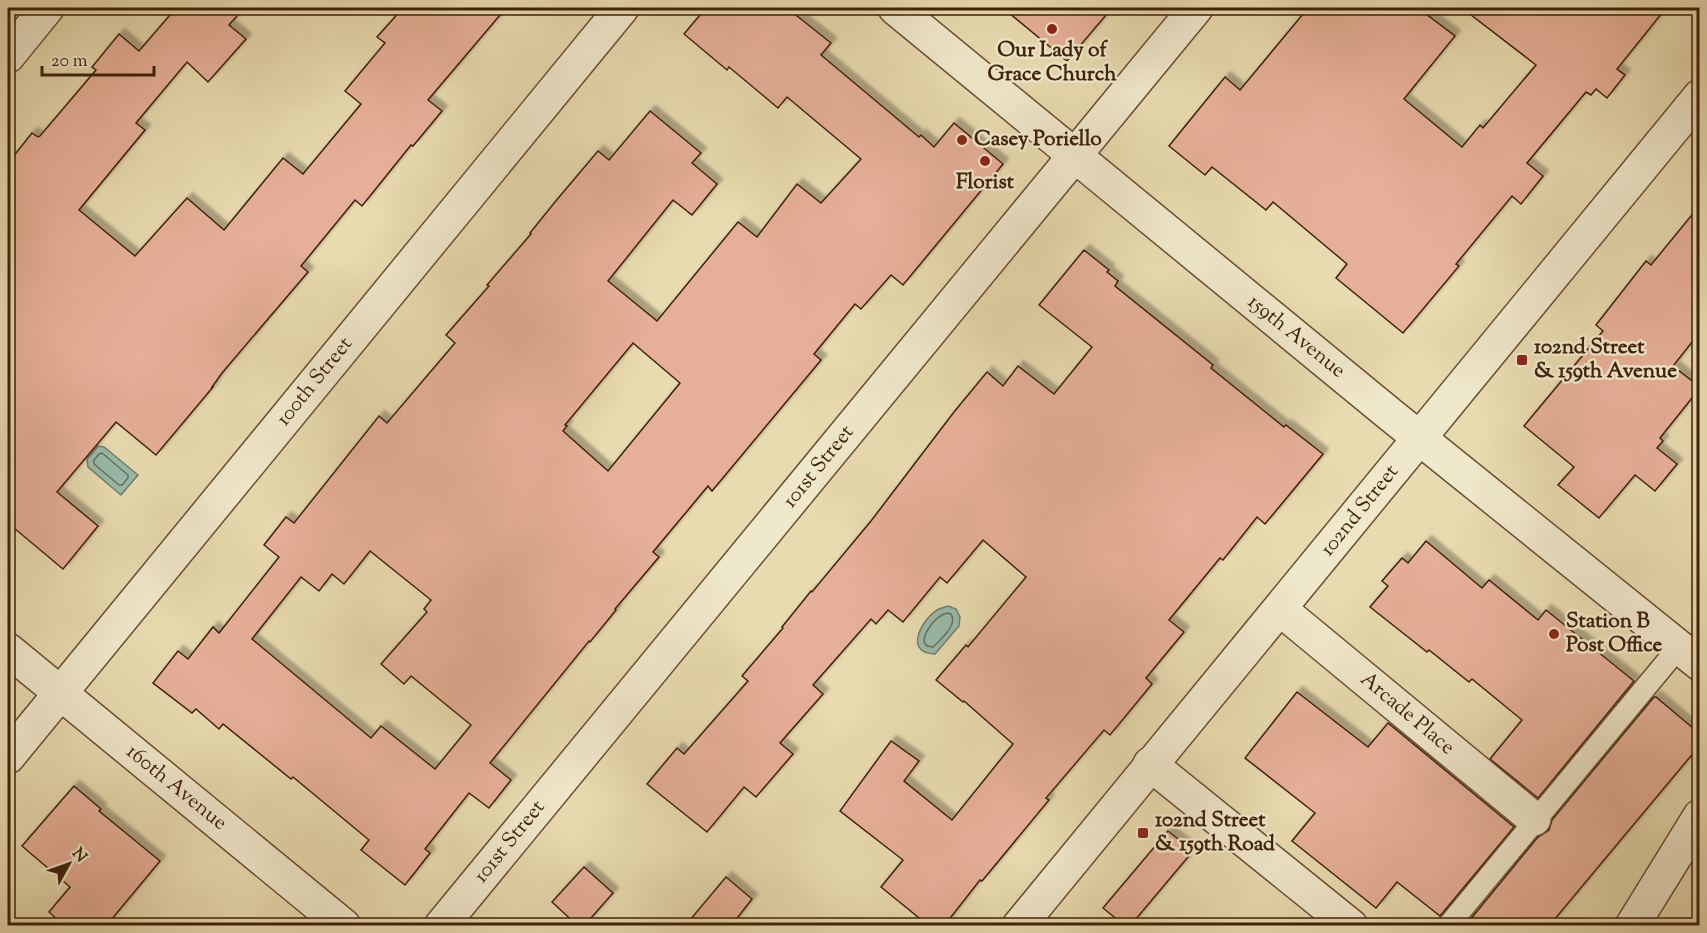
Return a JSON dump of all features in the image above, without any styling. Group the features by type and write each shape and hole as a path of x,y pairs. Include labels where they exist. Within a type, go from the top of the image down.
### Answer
{"street":[{"path":"8,56 47,8"},
{"name":"100th Street","path":"8,757 622,8"},
{"name":"159th Avenue","path":"895,8 1689,656"},
{"name":"101st Street","path":"441,926 1196,8"},
{"name":"102nd Street","path":"1019,926 1700,96"},
{"name":"Arcade Place","path":"1280,609 1534,819"},
{"name":"160th Avenue","path":"8,650 344,926"},
{"path":"1150,764 1351,926"},
{"path":"1632,926 1700,816"}],"lane":[{"path":"1448,926 1534,819 1689,656"}],"water":[{"path":"98,446 104,447 138,475 121,495 88,467 87,459"},
{"path":"948,606 956,609 960,617 959,626 935,654 925,652 919,648 918,641 922,626 933,613"}],"building":[{"path":"176,8 244,8 229,25 246,39 208,82 187,62 136,123 145,130 79,210 135,256 187,198 224,230 283,158 303,174 361,104 345,91 385,43 377,37 403,8 506,8 428,100 442,111 413,146 411,145 362,206 355,200 301,266 308,272 156,455 116,422 57,492 98,526 63,569 8,523 8,163 32,133 40,136 96,70 92,67 119,34 139,51"},
{"path":"706,8 787,8 831,43 821,55 919,137 921,135 934,147 954,123 1003,164 903,285 891,275 861,309 855,304 814,354 821,360 712,491 708,486 653,552 659,557 490,763 511,780 489,808 469,793 425,849 430,853 405,885 361,850 369,840 293,777 291,779 223,724 219,729 196,709 192,713 153,683 178,651 188,659 213,627 219,633 279,557 264,545 286,517 294,523 379,416 387,423 455,343 446,335 489,286 487,285 555,202 598,151 609,160 650,111 701,153 692,163 717,184 692,215 673,200 608,281 657,321 738,222 757,237 797,184 821,203 861,159 787,97 778,108 729,67 727,70 684,34","holes":["633,343 680,383 608,471 563,431 567,426 565,425","370,551 431,600 424,609 427,612 381,664 404,684 411,676 471,725 435,769 381,726 371,738 252,639 301,577 319,591 332,574 344,584"]},
{"path":"1003,8 1112,8 1067,61"},
{"path":"1308,8 1418,8 1455,36 1404,99 1462,147 1480,125 1483,128 1536,65 1462,8 1666,8 1617,69 1625,75 1607,98 1596,89 1591,95 1586,92 1527,163 1543,176 1521,204 1512,196 1456,264 1459,266 1403,333 1336,278 1347,264 1273,202 1266,210 1212,167 1205,175 1169,146 1225,77 1240,90"},
{"path":"1700,205 1700,332 1673,366 1700,388 1660,438 1663,441 1657,448 1677,464 1655,491 1635,475 1599,518 1558,485 1574,467 1524,426 1603,331 1596,325 1646,261 1651,265"},
{"path":"1084,250 1109,270 1107,272 1118,281 1115,286 1213,365 1211,368 1284,427 1286,425 1323,454 1265,524 1257,517 1223,560 1220,558 1169,620 1184,632 1146,678 1152,684 1110,735 1104,730 1046,798 1049,800 944,926 929,926 881,887 903,860 840,811 891,741 919,761 904,781 952,820 1013,744 936,680 966,645 968,647 1026,577 983,540 947,583 940,577 903,622 888,610 876,624 871,619 813,685 823,694 780,743 793,754 756,797 744,787 707,832 647,784 677,748 684,754 748,681 742,676 871,521 987,372 1003,386 1018,366 1054,394 1092,347 1039,305"},
{"path":"1426,541 1482,588 1489,580 1538,620 1546,610 1634,681 1538,798 1490,759 1522,720 1472,679 1469,682 1370,607 1388,586 1382,581 1402,558 1408,563"},
{"path":"1297,692 1368,747 1388,723 1514,827 1440,916 1397,882 1376,908 1292,841 1315,813 1245,758"},
{"path":"1654,697 1700,734 1700,745 1549,926 1465,926 1538,837 1549,830 1552,820"},
{"path":"74,786 101,809 99,811 160,861 106,926 64,926 49,912 70,887 22,846"},
{"path":"1168,831 1193,851 1130,926 1125,926 1103,908"},
{"path":"584,867 613,893 584,926 578,926 552,902"},
{"path":"726,877 752,899 731,926 685,926"}],"place":[{"name":"Our Lady of Grace Church","path":"1052,29"},
{"name":"Casey Poriello","path":"962,140"},
{"name":"Florist","path":"985,161"},
{"name":"102nd Street & 159th Avenue","path":"1522,360"},
{"name":"Station B Post Office","path":"1554,634"},
{"name":"102nd Street & 159th Road","path":"1143,833"}]}
